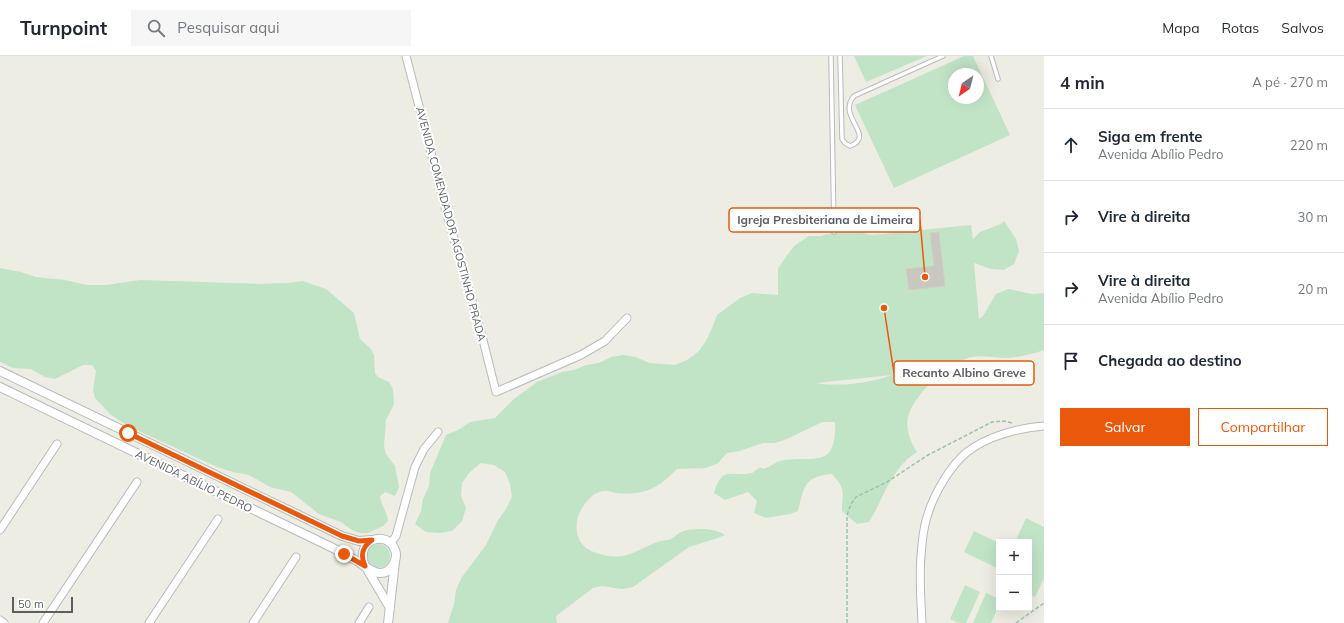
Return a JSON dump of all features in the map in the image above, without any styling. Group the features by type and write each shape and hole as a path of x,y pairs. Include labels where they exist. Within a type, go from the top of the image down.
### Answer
{"street":[{"name":"AVENIDA COMENDADOR AGOSTINHO PRADA","path":"406,56 448,218 480,328 496,392 581,355 605,341 628,318"},
{"name":"AVENIDA ABÍLIO PEDRO","path":"0,371 342,536 359,541 372,540"},
{"name":"AVENIDA ABÍLIO PEDRO","path":"0,387 335,549 366,567 390,608"},
{"path":"922,623 920,557 923,534 927,514 940,486 967,452 989,439 1028,427 1044,426"},
{"path":"390,543 396,536 415,467 424,449 438,432"},
{"path":"0,530 57,444"},
{"path":"43,623 137,482"},
{"path":"149,623 218,519"},
{"path":"388,623 396,556 394,549 390,543 385,540 378,539 372,540 366,544 362,551 362,559 366,567 372,572 385,572 391,568 395,562"},
{"path":"253,623 296,557"},
{"path":"359,623 369,607"},
{"path":"0,620 4,623"}],"lane":[{"path":"831,56 834,232"},
{"path":"840,56 842,138 845,144 850,146 856,144 859,140 860,133 851,117 849,109 850,101 854,96 943,56"},
{"path":"991,56 998,79"}],"path":[{"path":"847,623 847,515 851,504 856,497 887,482 928,455 992,422 1004,421 1028,427"},
{"path":"1016,623 1044,603"}],"green space":[{"path":"854,56 927,56 866,82"},
{"path":"964,56 973,56 979,68 948,68 948,104 984,104 984,79 1010,135 894,188 855,105"},
{"path":"1004,221 1016,239 1019,251 1014,264 1004,270 991,269 974,263 979,319 983,316 996,294 1008,289 1032,294 1044,293 1044,350 1013,358 983,356 968,358 950,367 932,382 911,408 907,421 909,435 917,452 901,466 894,475 869,522 857,524 842,511 843,491 840,484 832,474 816,477 807,484 802,495 798,511 790,514 766,518 754,513 757,501 748,492 725,500 714,493 717,484 724,475 752,473 759,468 764,469 777,462 818,458 826,455 831,449 834,439 835,422 822,422 787,439 775,443 763,443 740,451 727,453 718,463 706,468 677,469 661,483 647,491 625,494 605,491 592,496 586,502 580,513 577,521 577,535 582,544 589,550 606,556 628,555 659,541 671,539 681,532 688,530 711,530 725,535 689,547 633,587 622,589 602,586 593,588 556,616 557,623 448,623 454,604 456,590 462,577 486,545 498,520 512,497 510,484 505,472 494,465 481,463 470,472 462,483 461,496 466,508 462,521 452,531 439,533 426,532 415,524 429,486 430,473 446,435 458,430 470,422 495,418 514,399 537,382 562,372 599,363 611,357 623,355 636,357 649,363 675,365 687,360 698,352 706,341 717,315 740,298 752,293 778,295 778,268 794,246 809,236 820,236 832,233 847,226 872,235 971,225 973,239 980,232 1001,224","holes":["892,375 865,382 834,385 816,383"]},
{"path":"0,268 21,272 36,277 65,280 87,285 106,285 140,280 263,284 303,281 326,289 354,313 360,339 371,349 374,355 375,373 378,377 389,382 393,389 394,404 386,420 384,446 386,454 395,466 399,487 395,496 385,492 380,496 388,521 383,526 368,533 360,533 352,530 341,522 319,514 291,492 270,487 249,475 217,467 128,426 110,414 95,398 93,390 96,371 92,365 83,365 55,379 45,377 31,369 13,368 0,362"},
{"path":"1026,518 1044,527 1044,578 1035,597 1032,596 1032,539 1016,539"},
{"path":"974,531 996,542 996,568 964,552"},
{"path":"378,544 387,547 390,556 387,565 378,568 369,565 366,556 369,547"},
{"path":"965,585 980,592 966,623 959,623 950,619"},
{"path":"986,593 996,598 996,611 991,623 973,623"}],"building":[{"path":"939,232 945,286 909,290 906,269 934,266 930,233"}],"place":[{"name":"Igreja Presbiteriana de Limeira","path":"925,277"},
{"name":"Recanto Albino Greve","path":"884,308"}],"route":[{"path":"128,433 342,536 359,541 372,540 366,544 362,551 362,559 365,566 344,554"}]}
